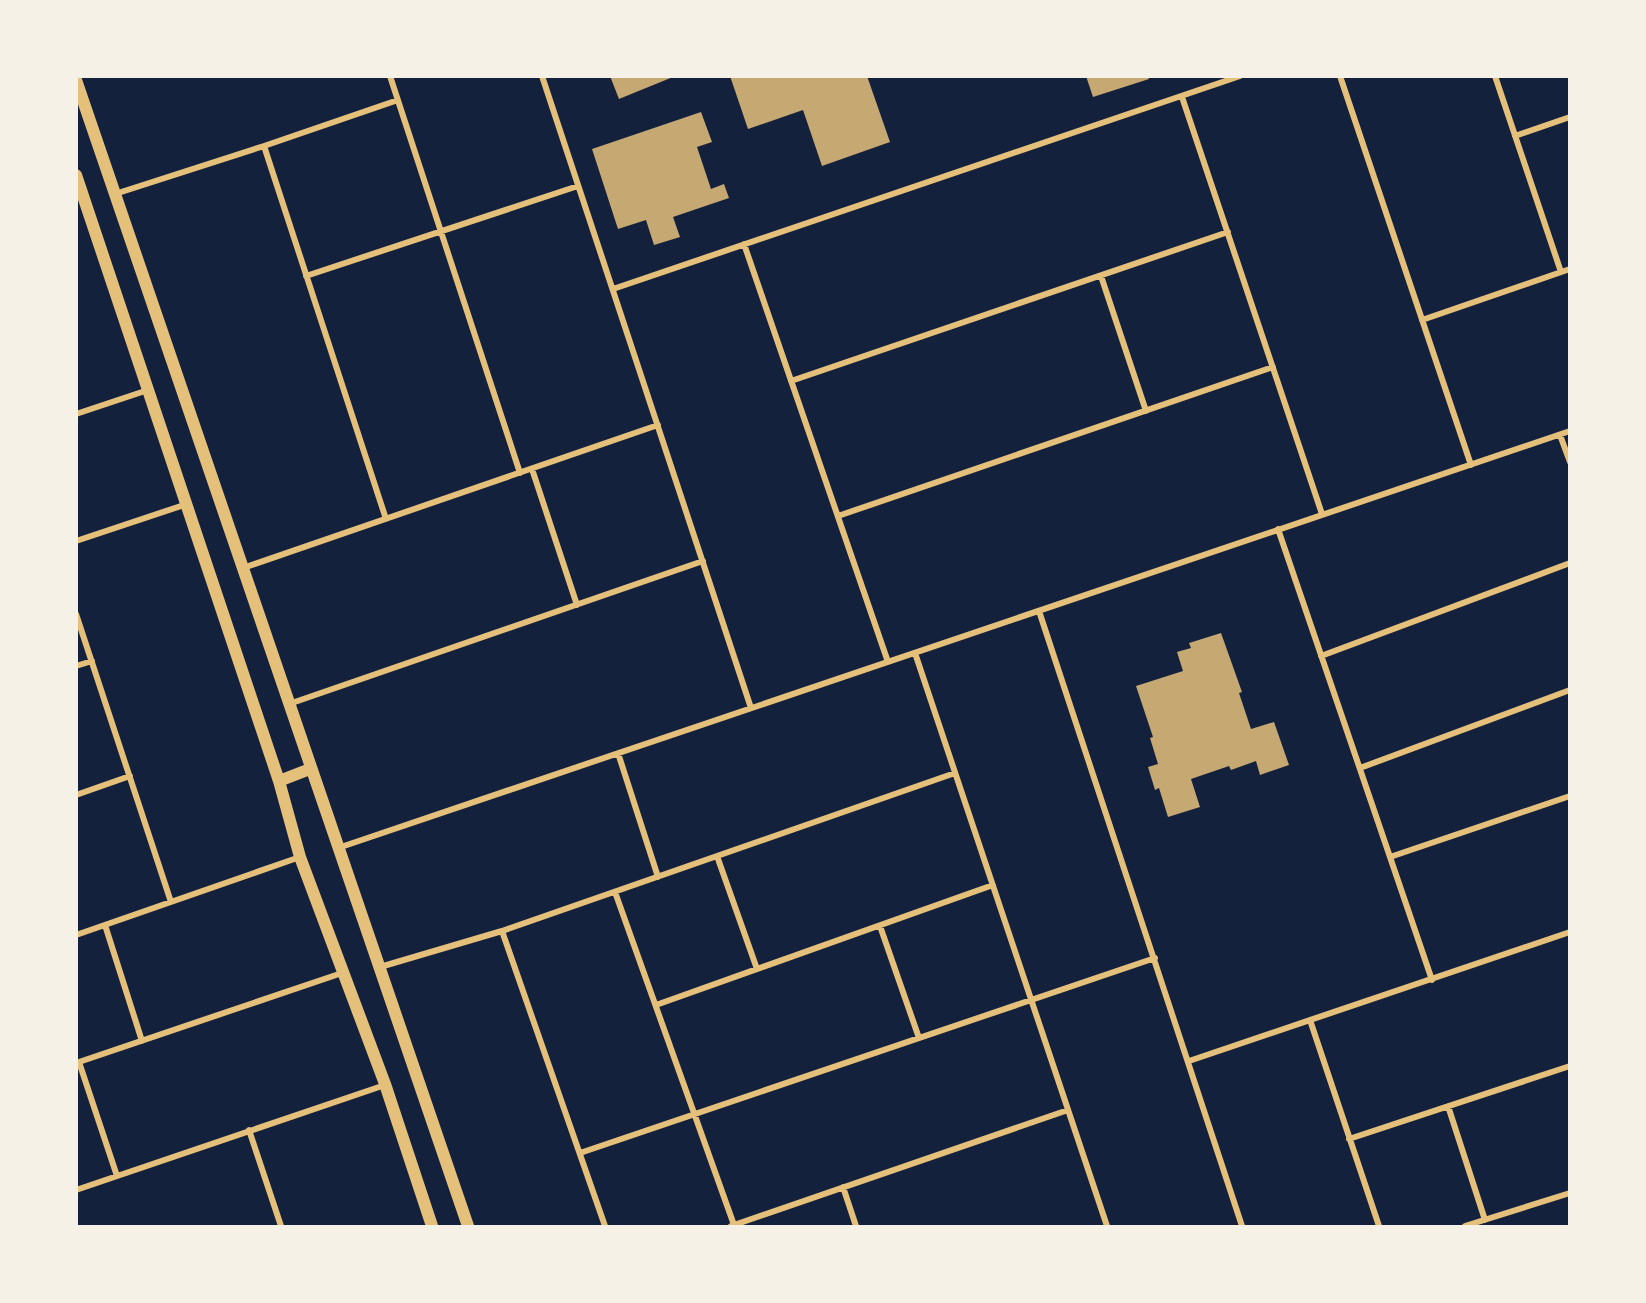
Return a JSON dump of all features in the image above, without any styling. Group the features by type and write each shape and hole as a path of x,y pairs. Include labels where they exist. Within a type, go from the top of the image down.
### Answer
{"main road":[{"path":"76,80 468,1227"},
{"path":"76,175 279,781 300,857 342,973 386,1084 432,1227"},
{"path":"279,781 310,769"}],"street":[{"path":"390,76 520,473"},
{"path":"542,76 751,708"},
{"path":"613,289 1240,76"},
{"path":"1340,76 1471,465"},
{"path":"1495,76 1561,272"},
{"path":"1182,97 1323,514"},
{"path":"115,194 398,100"},
{"path":"1515,136 1569,117"},
{"path":"264,146 386,519"},
{"path":"306,276 578,186"},
{"path":"791,381 1228,232"},
{"path":"744,244 888,662"},
{"path":"1422,320 1569,269"},
{"path":"1101,276 1146,411"},
{"path":"838,516 1273,368"},
{"path":"76,414 149,390"},
{"path":"242,568 658,425"},
{"path":"338,848 1569,431"},
{"path":"1560,435 1569,462"},
{"path":"532,469 577,605"},
{"path":"76,541 187,504"},
{"path":"1278,529 1432,980"},
{"path":"288,704 702,561"},
{"path":"1321,656 1569,563"},
{"path":"1039,611 1242,1227"},
{"path":"76,614 171,902"},
{"path":"915,653 1105,1226"},
{"path":"76,666 92,661"},
{"path":"1360,768 1569,690"},
{"path":"618,753 658,877"},
{"path":"380,967 502,931 955,773"},
{"path":"76,795 130,776"},
{"path":"1390,857 1569,796"},
{"path":"717,856 757,969"},
{"path":"76,934 300,857"},
{"path":"656,1005 993,885"},
{"path":"615,892 732,1226 1068,1110"},
{"path":"105,925 142,1041"},
{"path":"880,926 919,1038"},
{"path":"502,931 605,1227"},
{"path":"1189,1061 1569,932"},
{"path":"580,1153 1155,958"},
{"path":"117,1176 78,1063 342,973"},
{"path":"1310,1020 1379,1227"},
{"path":"1349,1139 1569,1066"},
{"path":"76,1190 386,1084"},
{"path":"1448,1106 1485,1220"},
{"path":"249,1130 281,1227"},
{"path":"843,1187 856,1227"},
{"path":"1465,1227 1569,1193"}],"building":[{"path":"610,76 673,76 673,77 619,99"},
{"path":"730,76 867,76 890,142 822,166 803,110 748,129"},
{"path":"1086,76 1148,76 1149,79 1093,97"},
{"path":"701,112 712,142 697,147 711,189 724,184 729,198 673,217 680,237 654,245 646,220 618,229 592,149"},
{"path":"1221,633 1242,692 1239,693 1251,729 1274,722 1289,765 1260,775 1256,761 1231,770 1229,766 1191,779 1200,807 1168,817 1159,788 1155,790 1148,767 1158,764 1150,738 1153,737 1136,686 1183,671 1177,652 1191,648 1189,643"}]}
